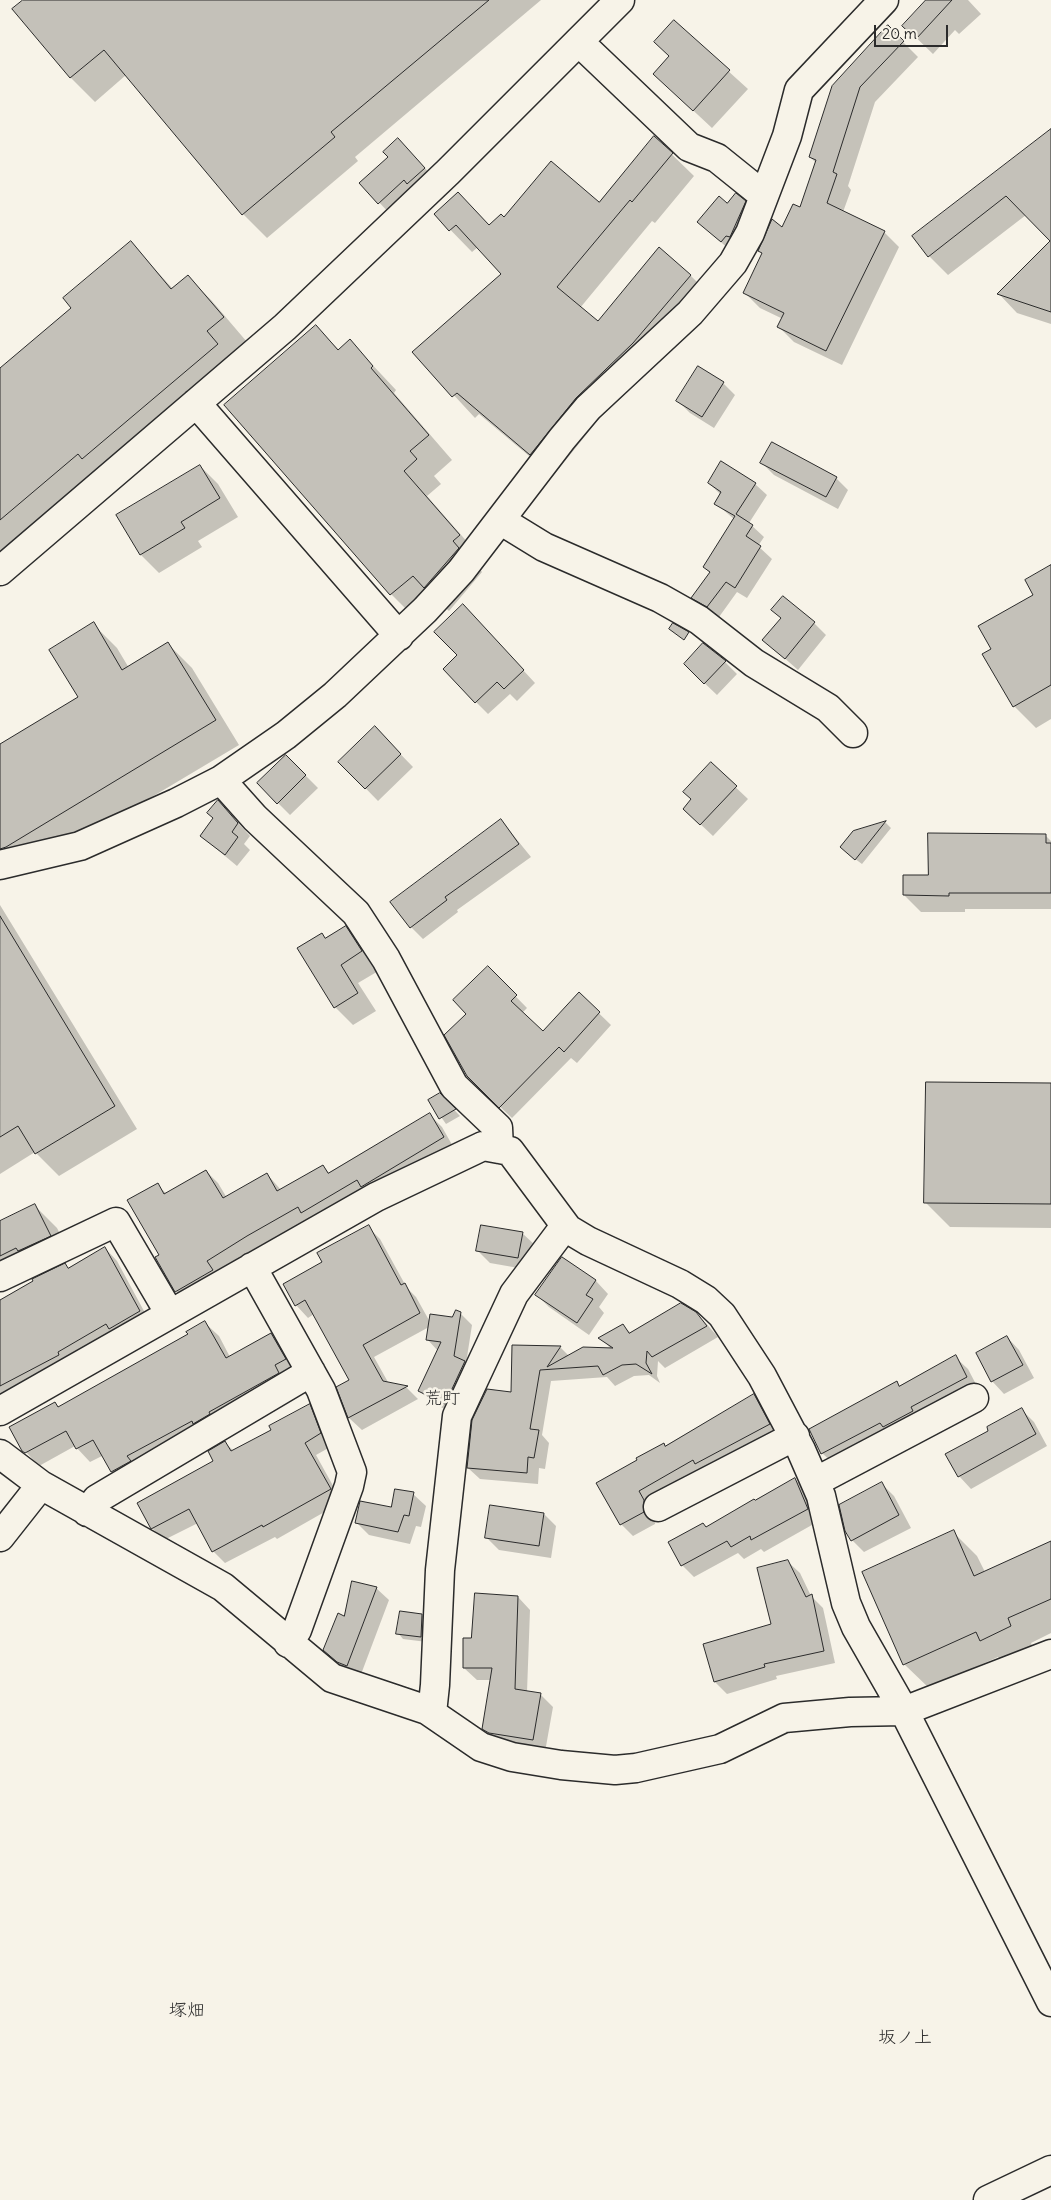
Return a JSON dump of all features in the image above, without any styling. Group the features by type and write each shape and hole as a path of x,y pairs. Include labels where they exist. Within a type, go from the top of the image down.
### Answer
{"street":[{"path":"0,571 285,327 455,166 620,0"},
{"path":"0,865 80,846 168,807 220,780 286,735 335,695 399,636 461,571 588,408 690,313 733,263 750,233 787,136 799,90 884,0"},
{"path":"579,42 689,147 716,158 764,195"},
{"path":"196,403 399,636"},
{"path":"500,520 544,546 660,598 699,620 754,663 828,708 853,732"},
{"path":"220,780 255,818 356,913 386,959 454,1086 498,1128 500,1149"},
{"path":"0,1411 385,1193 484,1146 510,1151 566,1226 578,1236 680,1284 706,1300 722,1315 762,1376 795,1436 815,1482 835,1552 846,1603 856,1627 904,1711 1051,2002"},
{"path":"0,1277 116,1222 170,1314"},
{"path":"432,1713 440,1570 457,1416 514,1294 566,1226"},
{"path":"252,1267 321,1390 352,1472 350,1486 297,1630 288,1643"},
{"path":"87,1512 97,1499 312,1372"},
{"path":"815,1482 974,1398"},
{"path":"658,1507 795,1436"},
{"path":"0,1454 41,1485 222,1587 332,1678 432,1713 473,1742 489,1750 512,1757 561,1765 614,1770 636,1768 720,1749 784,1718 850,1712 904,1711 1051,1654"},
{"path":"0,1537 41,1485"},
{"path":"988,2200 1051,2170"}],"building":[{"path":"23,0 489,0 331,132 335,137 242,215 104,50 70,78 12,9"},
{"path":"926,0 952,0 916,39 902,26"},
{"path":"674,20 730,70 693,111 653,74 669,56 654,42"},
{"path":"888,25 904,41 860,87 833,172 837,174 827,203 885,231 826,351 777,327 784,313 743,293 762,253 758,251 772,219 782,227 793,204 800,207 816,160 809,157 832,86"},
{"path":"1051,129 1051,312 997,294 1050,241 1006,196 928,257 912,236"},
{"path":"654,136 673,153 632,202 630,200 557,287 598,321 659,247 691,275 633,343 576,398 530,455 457,393 452,397 412,352 501,274 456,225 449,231 434,214 458,192 489,225 501,214 504,217 551,161 599,202"},
{"path":"398,138 425,168 407,184 404,180 378,204 359,183 388,157 383,152"},
{"path":"736,193 746,201 730,237 726,236 721,242 697,222 719,196 727,203"},
{"path":"131,241 171,289 188,275 224,317 207,331 218,344 82,459 78,454 0,520 0,368 71,308 63,298"},
{"path":"316,325 338,350 350,339 373,366 371,368 429,435 410,451 417,459 404,471 460,535 453,541 459,548 424,588 413,576 390,595 224,405"},
{"path":"698,366 724,382 702,417 676,401"},
{"path":"772,442 837,477 826,497 760,463"},
{"path":"721,461 756,483 736,514 753,525 746,536 761,546 735,588 726,582 707,607 691,598 710,572 703,567 735,516 714,504 721,492 708,483"},
{"path":"200,465 220,498 181,522 185,528 140,555 116,515"},
{"path":"1051,565 1051,685 1013,707 982,654 991,649 978,626 1033,595 1025,580"},
{"path":"783,596 815,622 785,659 762,640 781,618 771,610"},
{"path":"463,604 524,670 504,689 497,682 475,703 443,669 457,655 434,632"},
{"path":"94,622 122,670 168,642 216,720 0,849 0,744 78,697 49,650"},
{"path":"673,623 689,632 684,640 669,629"},
{"path":"703,643 726,661 704,684 684,664"},
{"path":"375,726 401,754 365,789 338,762"},
{"path":"286,755 306,775 277,804 257,783"},
{"path":"711,762 737,786 700,825 683,809 691,799 683,792"},
{"path":"218,800 238,823 232,832 238,837 225,855 200,836 213,818 207,813"},
{"path":"501,819 519,844 445,897 447,900 410,928 390,902"},
{"path":"886,821 855,860 840,847 853,831"},
{"path":"928,833 1046,834 1046,843 1051,843 1051,893 949,893 949,896 903,895 903,875 928,875"},
{"path":"0,916 115,1106 35,1154 18,1126 0,1137"},
{"path":"346,926 362,951 341,965 358,993 334,1008 297,948 322,933 325,938"},
{"path":"488,966 517,995 511,1001 543,1031 579,992 600,1012 564,1052 559,1047 499,1108 467,1076 444,1035 466,1014 453,1000"},
{"path":"926,1082 1051,1083 1051,1204 924,1203"},
{"path":"440,1093 456,1109 439,1119 428,1100"},
{"path":"430,1113 444,1137 361,1187 357,1180 301,1213 298,1207 247,1236 207,1261 213,1270 175,1292 155,1257 159,1255 127,1200 158,1183 164,1194 206,1170 223,1198 267,1173 277,1191 323,1165 328,1173"},
{"path":"35,1204 51,1236 18,1251 16,1248 0,1256 0,1221"},
{"path":"369,1225 401,1285 405,1283 420,1313 363,1345 383,1381 408,1386 348,1418 336,1387 349,1380 305,1300 295,1306 283,1284 322,1262 317,1253"},
{"path":"481,1225 523,1232 518,1258 476,1251"},
{"path":"105,1247 140,1311 109,1329 106,1324 58,1352 59,1355 0,1386 0,1300 33,1281 32,1279 65,1263 68,1268"},
{"path":"562,1257 596,1280 586,1295 593,1299 577,1323 535,1295"},
{"path":"681,1303 696,1312 707,1326 652,1357 647,1351 646,1363 652,1374 636,1364 622,1365 603,1375 598,1366 540,1370 530,1429 539,1430 534,1458 528,1457 527,1473 467,1468 472,1420 487,1389 511,1392 512,1345 561,1346 547,1367 583,1347 613,1348 598,1338 623,1324 629,1333"},
{"path":"456,1310 461,1312 454,1356 465,1361 445,1404 418,1391 441,1342 426,1340 430,1314 452,1317"},
{"path":"205,1321 226,1358 271,1333 286,1359 275,1365 279,1373 209,1412 210,1414 193,1424 192,1421 127,1456 131,1461 111,1472 93,1440 76,1449 66,1431 25,1453 22,1451 9,1427 55,1402 58,1407 188,1334 186,1332"},
{"path":"1007,1336 1023,1365 991,1382 976,1353"},
{"path":"956,1355 967,1377 911,1407 913,1411 883,1427 880,1423 821,1454 809,1429 897,1381 899,1386"},
{"path":"754,1394 770,1424 695,1464 693,1460 639,1491 644,1500 644,1512 620,1525 596,1483 637,1460 636,1458 664,1443 665,1446"},
{"path":"310,1404 321,1433 305,1443 331,1489 263,1527 262,1525 212,1552 189,1509 151,1529 137,1503 213,1461 208,1451 225,1441 231,1451 271,1430 269,1426"},
{"path":"1022,1408 1036,1434 958,1477 945,1454 988,1431 987,1427"},
{"path":"795,1478 808,1509 751,1540 750,1536 731,1547 727,1541 681,1566 668,1542 703,1523 706,1527"},
{"path":"882,1482 899,1515 851,1541 845,1531 839,1505"},
{"path":"395,1489 414,1492 409,1516 404,1515 398,1532 355,1523 360,1501 391,1507"},
{"path":"490,1505 544,1513 539,1546 485,1538"},
{"path":"954,1530 974,1576 1051,1541 1051,1599 1008,1618 1011,1626 980,1641 976,1632 903,1665 862,1572"},
{"path":"788,1560 806,1597 812,1594 824,1651 764,1664 765,1667 714,1682 703,1644 771,1624 757,1568"},
{"path":"352,1581 377,1587 347,1666 337,1662 323,1650 338,1613 344,1616"},
{"path":"475,1593 518,1596 515,1689 541,1693 533,1740 489,1733 482,1729 492,1668 463,1668 463,1638 471,1638"},
{"path":"400,1611 422,1614 421,1637 396,1634"}],"district":[{"name":"荒町","path":"442,1399"},
{"name":"塚畑","path":"187,2011"},
{"name":"坂ノ上","path":"905,2038"}]}
